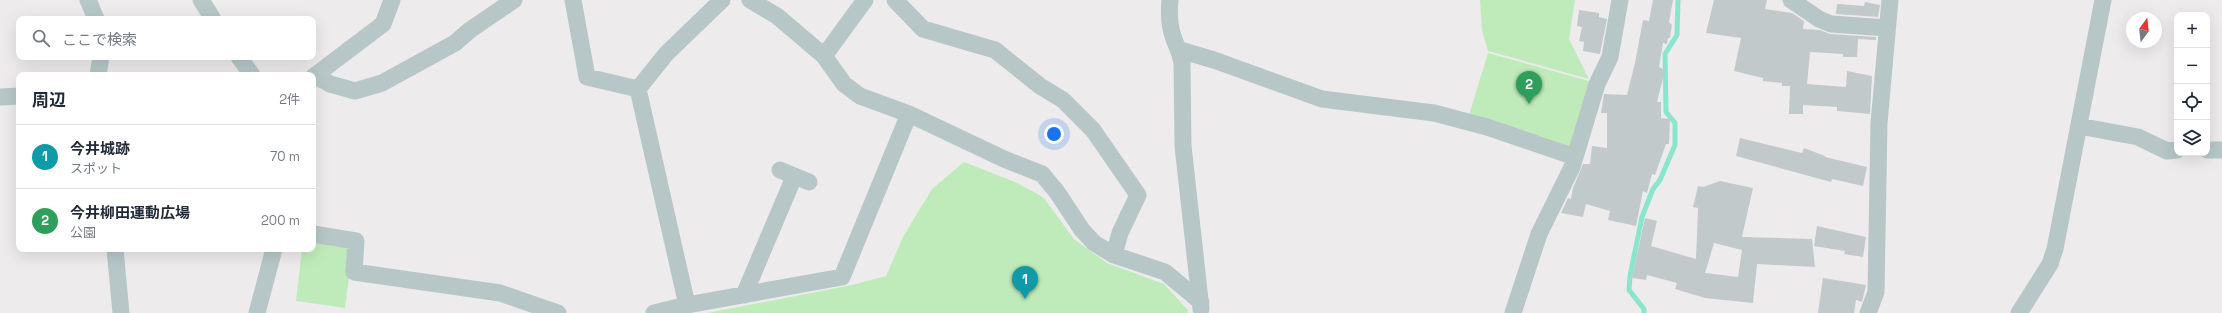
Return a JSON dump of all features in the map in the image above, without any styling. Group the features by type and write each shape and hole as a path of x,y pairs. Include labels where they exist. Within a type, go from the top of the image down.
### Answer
{"street":[{"path":"88,0 95,16"},
{"path":"202,0 211,16"},
{"path":"316,76 383,24 392,0"},
{"path":"316,77 330,84 355,91 382,83 455,43 470,30 514,0"},
{"path":"573,0 587,77 638,89"},
{"path":"638,89 666,54 722,0"},
{"path":"750,0 777,16 824,56 844,84 860,96 909,114 1004,159 1042,174 1057,192 1082,230 1094,243 1114,255 1165,272 1201,308"},
{"path":"824,56 865,0"},
{"path":"895,0 923,29 995,50 1040,86 1063,100 1093,130 1138,195 1120,233 1114,255"},
{"path":"1170,0 1169,11 1172,35 1180,50 1183,146 1201,308"},
{"path":"1513,313 1539,234 1575,157 1597,84 1610,57 1620,0"},
{"path":"1790,0 1819,19 1831,24 1887,28"},
{"path":"1868,313 1876,292 1880,123 1890,0"},
{"path":"2019,313 2050,264 2055,249 2103,0"},
{"path":"1180,50 1214,60 1322,99 1434,113 1487,127 1575,157"},
{"path":"98,72 100,60"},
{"path":"241,60 250,72"},
{"path":"638,89 687,305"},
{"path":"0,97 16,96"},
{"path":"654,313 687,305 842,277 909,114"},
{"path":"2079,126 2138,138 2167,151 2174,150"},
{"path":"2210,150 2222,150"},
{"path":"744,295 794,176"},
{"path":"316,235 356,242 354,272 500,293 558,313"},
{"path":"115,252 121,313"},
{"path":"257,313 273,252"}],"green space":[{"path":"1480,0 1575,0 1569,39 1589,79 1488,51 1482,31"},
{"path":"1488,53 1589,81 1574,145 1566,147 1469,115"},
{"path":"964,162 1015,182 1043,197 1074,239 1107,263 1164,284 1188,310 1188,313 707,313 852,285 886,276 904,235 932,189"},
{"path":"316,240 353,246 345,308 296,301 302,252 316,252"}],"building":[{"path":"1653,0 1673,0 1669,22 1672,25 1670,38 1668,38 1667,44 1663,43 1659,67 1665,70 1657,102 1661,102 1661,118 1670,119 1669,144 1666,144 1655,175 1652,174 1647,193 1643,191 1636,226 1608,220 1610,211 1586,204 1583,217 1561,213 1568,198 1571,199 1573,188 1583,164 1590,164 1592,146 1607,148 1607,113 1601,113 1604,94 1627,95 1643,20 1649,21"},
{"path":"1714,0 1767,0 1765,9 1792,13 1804,21 1803,29 1820,30 1830,34 1876,37 1876,40 1858,39 1857,57 1843,57 1843,54 1810,52 1807,84 1846,87 1847,71 1872,76 1870,114 1837,111 1837,107 1803,105 1803,114 1789,114 1790,86 1782,86 1782,83 1763,81 1763,78 1734,71 1741,38 1706,33"},
{"path":"1865,2 1880,5 1878,17 1836,14 1837,4 1864,6"},
{"path":"1579,10 1599,13 1599,17 1607,19 1600,54 1583,51 1584,42 1579,41 1582,27 1577,26"},
{"path":"1740,138 1802,153 1804,148 1825,157 1867,167 1863,186 1832,179 1831,182 1736,156"},
{"path":"1720,181 1753,188 1742,237 1812,239 1815,267 1757,264 1753,303 1705,298 1675,289 1677,283 1647,275 1646,280 1632,278 1645,218 1657,221 1651,246 1696,259 1698,208 1693,207 1698,186 1703,187","holes":["1714,243 1742,250 1738,277 1705,273"]},
{"path":"1817,226 1866,237 1863,257 1844,254 1845,251 1814,246"},
{"path":"1823,278 1866,285 1862,302 1856,300 1854,313 1818,313"}],"waterway":[{"path":"1644,313 1644,309 1629,290 1630,276 1642,217 1653,189 1660,180 1675,145 1675,123 1666,112 1665,54 1677,35 1678,0"}],"place":[{"name":"今井柳田運動広場","path":"1529,104"},
{"name":"今井城跡","path":"1025,299"}]}
